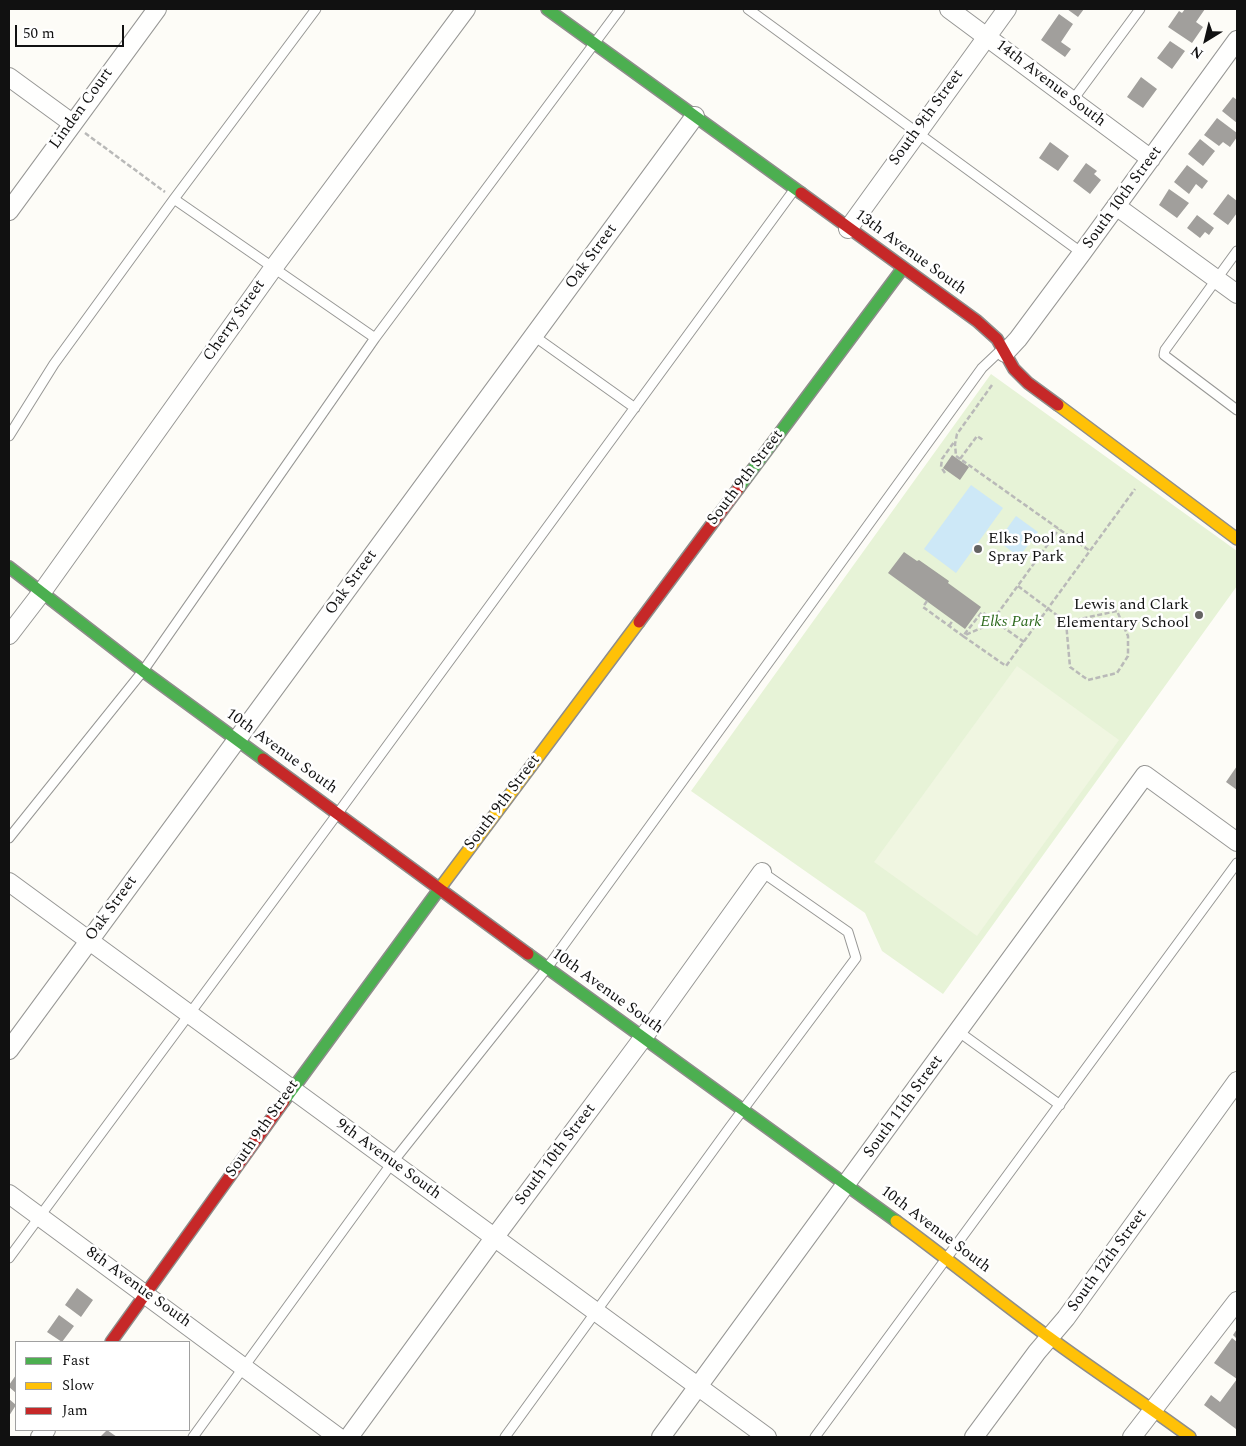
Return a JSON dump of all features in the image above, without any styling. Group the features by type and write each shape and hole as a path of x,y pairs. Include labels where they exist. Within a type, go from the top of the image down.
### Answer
{"street":[{"name":"Linden Court","path":"9,211 157,9"},
{"name":"Cherry Street","path":"9,635 42,592 274,267 466,9"},
{"name":"13th Avenue South","path":"547,9 977,321 991,333 1014,369 1028,383 1237,539"},
{"name":"14th Avenue South","path":"949,9 1151,159"},
{"name":"South 9th Street","path":"848,228 1007,9"},
{"name":"South 10th Street","path":"1004,351 1018,339 1237,40"},
{"path":"9,76 72,123"},
{"name":"Oak Street","path":"9,1050 695,116"},
{"path":"1116,206 1237,294"},
{"name":"South 9th Street","path":"111,1341 292,1089 440,888 903,268"},
{"name":"10th Avenue South","path":"9,567 236,740 947,1258 1050,1338 1153,1409 1177,1433 1190,1437"},
{"name":"South 11th Street","path":"661,1437 1145,775 1237,842"},
{"name":"South 10th Street","path":"349,1437 643,1038 762,872"},
{"name":"9th Avenue South","path":"9,882 767,1437"},
{"name":"South 12th Street","path":"974,1437 1037,1352 1050,1338 1237,1081"},
{"name":"8th Avenue South","path":"9,1194 338,1437"},
{"path":"1132,1437 1237,1301"}],"lane":[{"path":"9,436 54,364 316,9"},
{"path":"9,838 144,671 375,338 620,9"},
{"path":"748,9 1082,253"},
{"path":"1072,101 1140,9"},
{"path":"9,1258 338,813 794,190"},
{"path":"174,199 375,338"},
{"path":"1237,250 1164,350 1164,355 1237,410"},
{"path":"534,336 635,408"},
{"path":"193,1437 392,1163 547,968 982,368 994,354 1004,351"},
{"path":"815,1437 1237,863"},
{"path":"505,1437 856,958 848,932 762,872"},
{"path":"958,1032 1060,1105"}],"path":[{"path":"72,123 174,199"},
{"path":"946,474 941,467 942,459 955,441 962,426 992,385"},
{"path":"960,459 977,436 983,440"},
{"path":"955,441 956,456 1090,551"},
{"path":"927,601 923,607 1006,666 1135,489"},
{"path":"963,636 990,624 1059,529"},
{"path":"1018,586 1066,622 1117,611 1128,636 1128,656 1117,674 1088,680 1070,667 1066,622"},
{"path":"963,636 982,612 1024,642"},
{"path":"948,626 952,620"}],"green space":[{"name":"Elks Park","path":"991,374 1237,551 1237,586 943,994 882,951 865,913 691,791"},
{"path":"1017,666 1119,740 977,936 874,862"}],"water":[{"path":"971,485 1003,508 956,573 924,549"},
{"path":"1016,516 1038,532 1019,557 998,541"}],"building":[{"path":"1067,9 1084,9 1078,17"},
{"path":"1185,9 1205,9 1196,22 1203,27 1192,43 1168,27 1179,11 1182,13"},
{"path":"1059,14 1073,24 1061,42 1071,49 1065,57 1041,40"},
{"path":"1170,41 1185,51 1172,69 1157,58"},
{"path":"1141,77 1157,89 1143,108 1127,97"},
{"path":"1233,97 1237,100 1237,123 1222,111"},
{"path":"1217,118 1237,133 1237,137 1230,147 1223,142 1219,146 1204,135"},
{"path":"1200,139 1215,151 1203,166 1188,154"},
{"path":"1050,142 1069,156 1058,171 1039,158"},
{"path":"1086,163 1097,171 1094,174 1101,180 1090,194 1073,181"},
{"path":"1187,165 1208,181 1202,189 1196,184 1189,194 1174,182"},
{"path":"1169,189 1189,203 1177,218 1159,205"},
{"path":"1228,194 1237,201 1237,213 1228,225 1213,214"},
{"path":"1197,215 1214,228 1209,235 1205,232 1200,238 1187,228"},
{"path":"952,455 969,467 960,480 943,468"},
{"path":"904,552 949,581 948,583 981,607 965,629 888,573"},
{"path":"1237,766 1237,790 1226,782"},
{"path":"77,1288 93,1300 81,1317 65,1305"},
{"path":"59,1315 74,1326 63,1341 47,1332"},
{"path":"1237,1329 1237,1339 1233,1335"},
{"path":"1232,1338 1237,1342 1237,1379 1214,1363"},
{"path":"15,1376 15,1392 9,1385"},
{"path":"1237,1379 1236,1429 1204,1405 1211,1395 1220,1402"},
{"path":"9,1399 15,1404 15,1407 9,1416"},
{"path":"108,1431 117,1437 100,1437"}],"traffic: fast":[{"path":"547,9 801,193"},
{"path":"738,489 903,268"},
{"path":"9,567 143,671 263,759"},
{"path":"284,1101 443,884"},
{"path":"528,954 896,1221"}],"traffic: slow":[{"path":"1058,405 1237,539"},
{"path":"443,884 639,622"},
{"path":"896,1221 1050,1338 1190,1437"}],"traffic: jam":[{"path":"801,193 977,321 997,339 1014,369 1028,383 1058,405"},
{"path":"639,622 738,489"},
{"path":"263,759 528,954"},
{"path":"112,1341 284,1101"}],"place":[{"name":"Elks Pool and Spray Park","path":"978,549"},
{"name":"Lewis and Clark Elementary School","path":"1199,615"}]}
